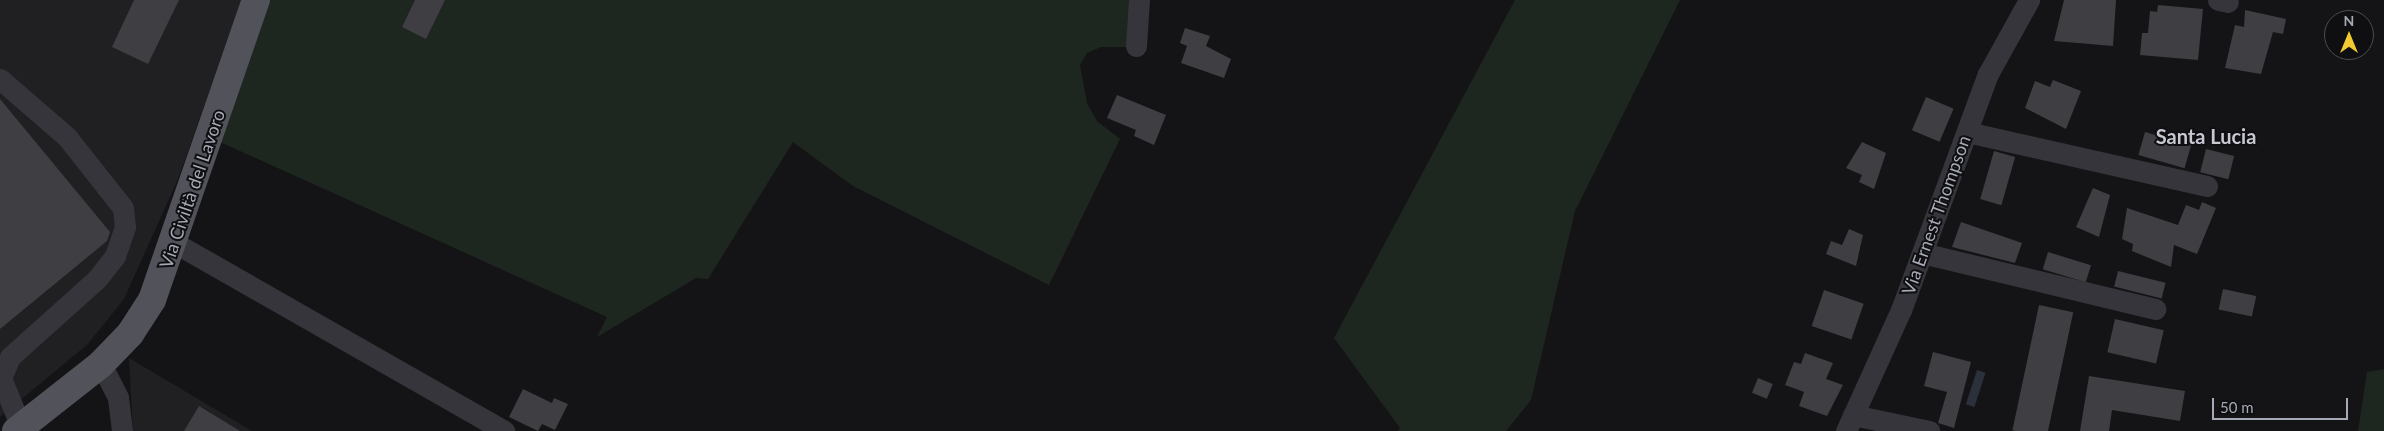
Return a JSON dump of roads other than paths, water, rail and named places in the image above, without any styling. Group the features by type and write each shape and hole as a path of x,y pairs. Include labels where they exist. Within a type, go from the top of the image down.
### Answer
{"main road":[{"name":"Via Civiltà del Lavoro","path":"19,429 101,364 130,334 152,300 175,243 256,0"}],"street":[{"path":"1136,46 1139,0"},
{"name":"Via Ernest Thompson","path":"1850,423 1922,253 1988,74 2029,0"},
{"path":"0,79 67,136 123,208 125,227 115,256 98,278 10,357 1,378 19,429"},
{"path":"1967,132 2207,186"},
{"path":"175,243 504,431"},
{"path":"1922,253 2155,309"},
{"path":"101,364 118,398 122,431"},
{"path":"1850,423 1929,431"}],"district":[{"name":"Santa Lucia","path":"2206,136"}]}
